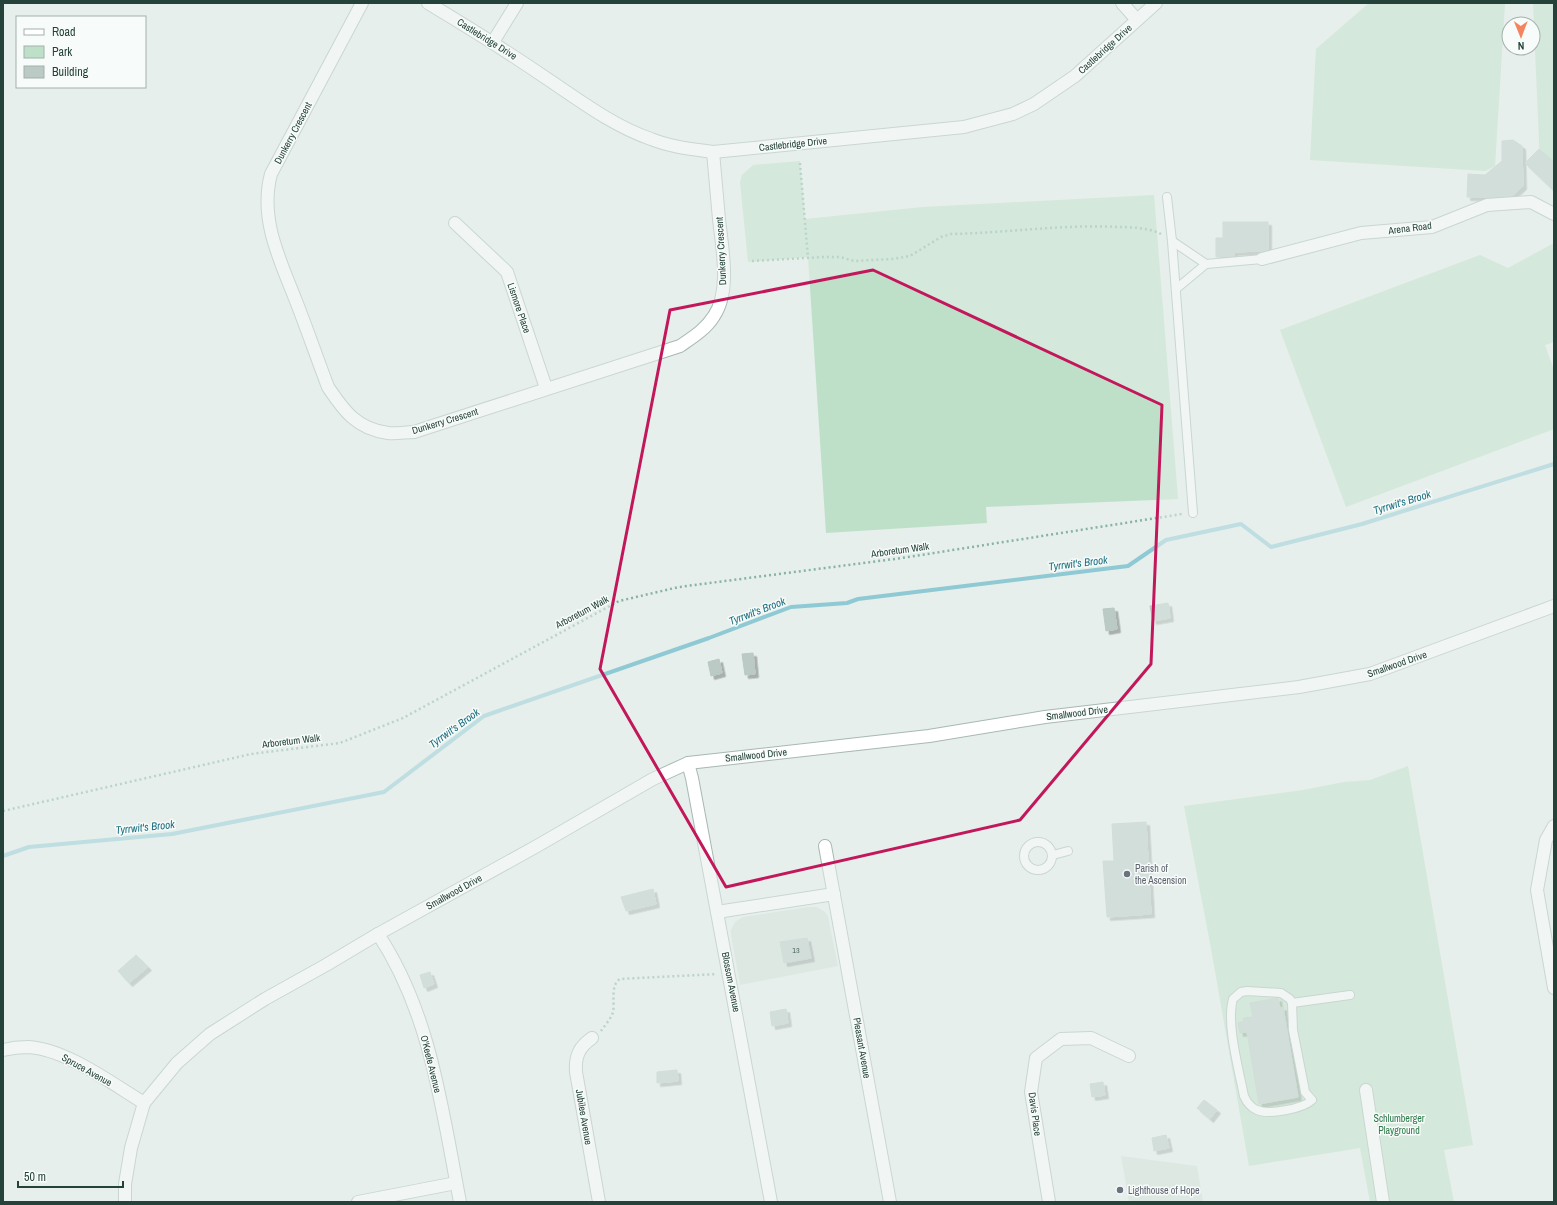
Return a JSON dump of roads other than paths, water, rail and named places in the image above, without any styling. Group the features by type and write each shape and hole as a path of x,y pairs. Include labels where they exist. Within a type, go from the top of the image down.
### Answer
{"street":[{"name":"Dunkerry Crescent","path":"362,3 271,174 267,188 269,221 272,239 328,387 342,408 365,428 389,433 414,432 546,388 680,346 702,331 715,316 720,304 723,290 724,266 713,152"},
{"name":"Castlebridge Drive","path":"428,3 492,42 590,107 630,130 674,147 713,152 964,127 1013,114 1034,104 1075,76 1156,3"},
{"path":"492,42 517,3"},
{"path":"1122,3 1137,20"},
{"name":"Arena Road","path":"1262,259 1360,233 1432,227 1487,205 1531,202 1554,214"},
{"name":"Lismore Place","path":"455,223 507,272 546,388"},
{"name":"Smallwood Drive","path":"125,1202 125,1184 131,1148 144,1102 177,1063 210,1034 265,999 378,934 653,779 688,763 929,736 1045,717 1299,687 1370,674 1554,606"},
{"name":"Blossom Avenue","path":"688,763 771,1202"},
{"path":"1554,826 1546,840 1536,890 1554,988"},
{"name":"Pleasant Avenue","path":"826,846 890,1202"},
{"path":"717,912 834,894"},
{"name":"O'Keefe Avenue","path":"378,934 400,970 416,1007 434,1066 460,1202"},
{"name":"Jubilee Avenue","path":"592,1038 582,1046 578,1052 576,1072 599,1202"},
{"name":"Davis Place","path":"1049,1202 1031,1092 1036,1058 1061,1039 1084,1038 1091,1038 1129,1056"},
{"name":"Spruce Avenue","path":"3,1050 27,1047 47,1050 65,1057 144,1102"},
{"path":"1366,1090 1383,1202"},
{"path":"358,1202 456,1183"}],"lane":[{"path":"1167,197 1172,240 1193,513"},
{"path":"1172,240 1206,264"},
{"path":"1176,289 1206,264 1262,259"},
{"path":"1053,855 1068,851"},
{"path":"1248,991 1281,993 1290,999 1292,1003 1292,1023 1305,1092 1312,1100 1302,1107 1262,1112 1251,1107 1244,1096 1232,1027 1231,1005 1236,995 1248,991"},
{"path":"1292,1003 1350,995"}],"waterway":[{"name":"Tyrrwit's Brook","path":"3,856 29,847 172,834 384,792 484,716 709,638 791,607 847,603 858,599 1128,566 1166,540 1241,524 1271,547 1362,524 1554,464"}],"place":[{"name":"Parish of the Ascension","path":"1127,874"},
{"name":"Lighthouse of Hope","path":"1120,1190"}],"park label":[{"name":"Schlumberger Playground","path":"1399,1124"}]}
